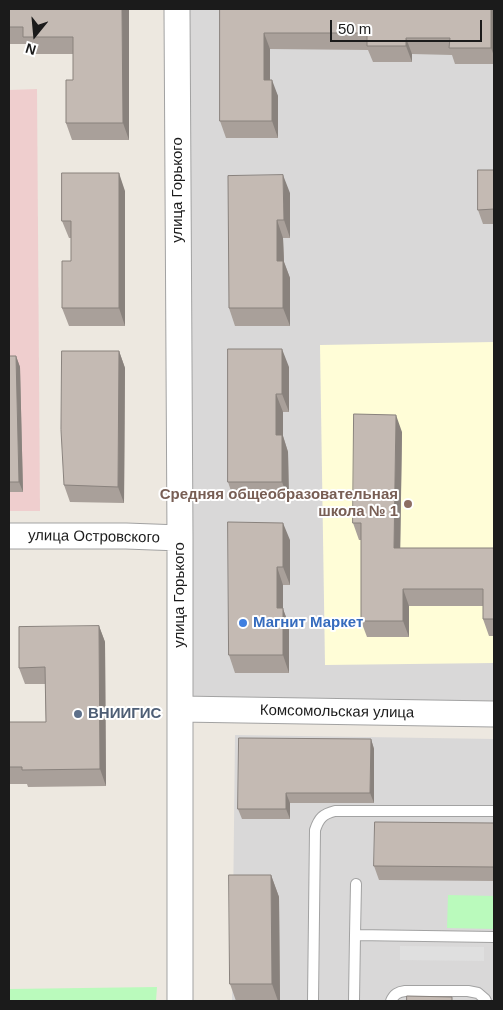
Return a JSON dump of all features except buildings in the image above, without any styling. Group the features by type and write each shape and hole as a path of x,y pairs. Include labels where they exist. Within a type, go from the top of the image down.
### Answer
{"street":[{"name":"улица Горького","path":"177,9 180,1001"},
{"name":"улица Островского","path":"9,536 180,538"},
{"name":"Комсомольская улица","path":"180,709 494,714"}],"lane":[{"path":"313,1001 315,830 318,821 325,814 335,811 494,811"},
{"path":"354,1001 356,884"},
{"path":"355,935 494,937"},
{"path":"391,1001 398,992 405,991 468,991 478,993 486,1001"}],"shaded area":[{"path":"189,9 494,9 494,701 193,697"},
{"path":"37,89 40,511 9,511 9,90"},
{"name":"Средняя общеобразовательная школа № 1","path":"494,342 494,663 325,665 320,345"},
{"path":"235,735 494,739 494,1001 232,1001"},
{"path":"400,946 484,947 484,961 400,960"}],"green space":[{"path":"448,895 494,896 494,929 447,928"},
{"path":"157,987 156,1001 9,1001 9,989"}],"place":[{"name":"Средняя общеобразовательная школа № 1","path":"408,504"},
{"name":"Магнит Маркет","path":"243,623"},
{"name":"ВНИИГИС","path":"78,714"}]}
